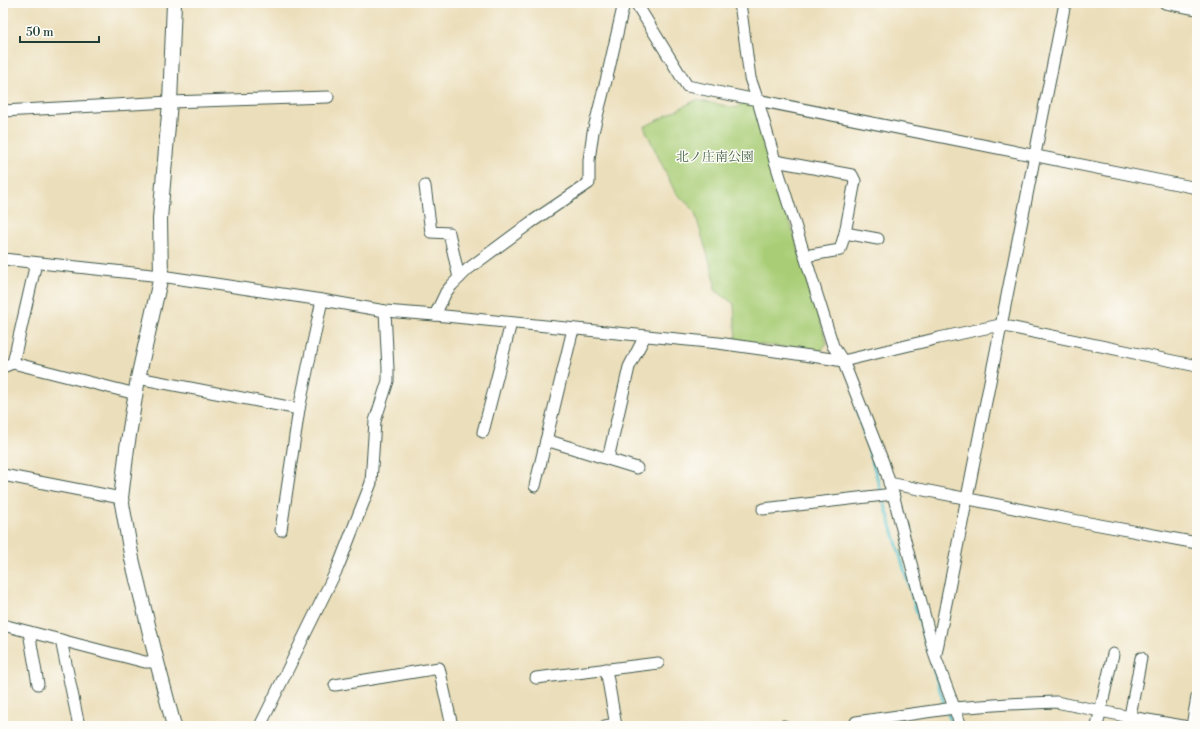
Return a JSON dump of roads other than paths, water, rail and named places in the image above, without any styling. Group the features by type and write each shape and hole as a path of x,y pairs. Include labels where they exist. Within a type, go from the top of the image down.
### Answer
{"street":[{"path":"174,3 170,102 160,219 161,276 138,378 121,498 132,560 174,726"},
{"path":"435,315 446,292 468,269 513,235 589,183 589,160 593,132 624,3"},
{"path":"636,3 687,86 1197,188"},
{"path":"740,3 750,78 758,101 774,161 833,346 843,361 890,483 935,656 961,726"},
{"path":"935,656 1065,3"},
{"path":"1165,3 1197,9"},
{"path":"3,111 170,102 328,97"},
{"path":"774,161 852,175 855,182 845,233 840,250 805,256"},
{"path":"425,186 431,232 449,233 459,278"},
{"path":"845,233 878,239"},
{"path":"3,259 161,276 385,311 726,344 843,361 939,338 1000,326 1197,366"},
{"path":"36,263 8,365 136,394"},
{"path":"281,530 299,409 322,300"},
{"path":"260,726 338,567 371,484 375,421 388,381 385,311"},
{"path":"483,432 512,323"},
{"path":"535,486 573,329"},
{"path":"608,459 629,367 645,336"},
{"path":"138,378 299,409"},
{"path":"546,440 637,468"},
{"path":"3,475 121,498"},
{"path":"890,483 1078,521 1197,543"},
{"path":"763,509 893,494"},
{"path":"3,625 145,662 157,662"},
{"path":"29,632 38,684"},
{"path":"61,640 79,726"},
{"path":"1097,726 1113,654"},
{"path":"1129,722 1141,658"},
{"path":"536,678 658,663"},
{"path":"335,685 439,668 452,726"},
{"path":"606,669 612,726"},
{"path":"1192,726 1197,697"},
{"path":"856,722 954,708 1056,702 1101,710 1129,722 1183,726"}],"waterway":[{"path":"857,410 928,650"},
{"path":"931,662 945,706"},
{"path":"947,711 952,726"}],"park label":[{"name":"北ノ庄南公園","path":"715,157"}]}
